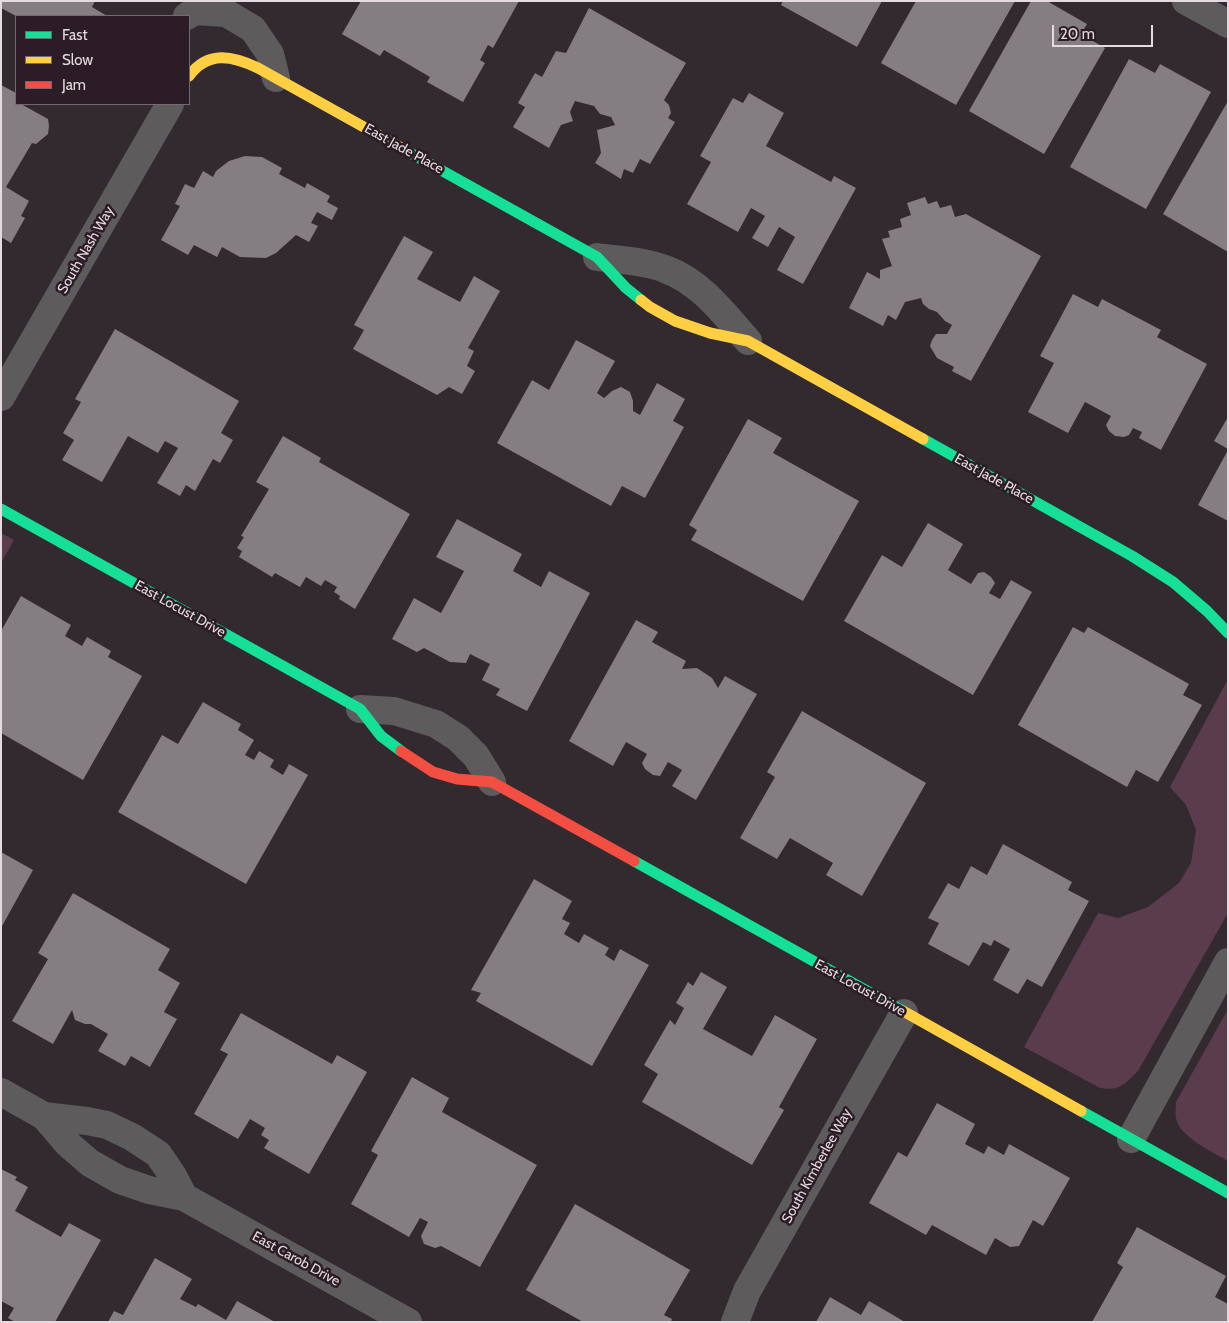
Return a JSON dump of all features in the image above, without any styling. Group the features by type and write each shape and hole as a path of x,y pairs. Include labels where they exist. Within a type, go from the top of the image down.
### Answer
{"street":[{"path":"1186,1 1228,24"},
{"path":"189,15 196,11 226,13 253,29 270,54 276,78"},
{"name":"East Jade Place","path":"190,75 207,60 228,57 246,62 276,78 597,257 626,288 658,312 675,321 710,333 748,341 1132,556 1173,582 1208,611 1228,633"},
{"name":"South Nash Way","path":"1,397 168,106"},
{"name":"East Jade Place","path":"597,257 638,262 665,268 686,279 711,298 748,341"},
{"name":"East Locust Drive","path":"1,509 360,710 381,736 407,756 433,772 457,779 492,782 1228,1193"},
{"name":"East Locust Drive","path":"360,710 394,711 436,724 458,738 476,756 492,782"},
{"path":"1130,1139 1228,962"},
{"name":"South Kimberlee Way","path":"735,1322 746,1291 904,1013"},
{"name":"East Carob Drive","path":"1,1092 44,1116 68,1144 90,1163 120,1180 148,1190 184,1197 408,1322"},
{"name":"East Carob Drive","path":"44,1116 107,1125 132,1137 158,1154 184,1197"}],"shaded area":[{"path":"1,533 14,540 1,563"},
{"path":"1228,679 1228,913 1138,1071 1122,1086 1107,1089 1100,1088 1024,1047 1098,913 1118,918 1148,907 1179,883 1191,863 1196,830 1186,805 1170,787"},
{"path":"1228,1009 1228,1161 1190,1138 1183,1131 1178,1125 1176,1118 1176,1102"}],"building":[{"path":"1,1 95,1 92,7 105,15 15,15 1,8"},
{"path":"361,1 519,1 493,48 488,45 480,60 485,63 463,102 427,82 430,77 384,50 380,56 342,34"},
{"path":"783,1 882,1 857,47 781,5"},
{"path":"916,1 1015,1 956,105 881,63"},
{"path":"1031,1 1047,1 1087,24 1081,34 1105,48 1044,154 969,111"},
{"path":"589,8 686,63 664,100 669,105 671,113 668,118 675,122 650,164 640,159 633,173 624,169 621,179 595,163 601,153 597,130 615,125 611,117 600,114 594,106 575,101 570,112 573,121 561,125 549,148 513,127 525,107 518,103 535,73 542,77 556,51 566,53"},
{"path":"1129,59 1155,73 1160,64 1211,92 1146,209 1070,167"},
{"path":"1,85 15,92 15,105 23,105 48,119 49,126 48,134 36,144 32,143 6,187 29,201 21,216 25,218 11,243 1,237"},
{"path":"749,93 784,113 766,146 831,182 834,176 856,188 803,284 777,270 795,237 779,227 768,247 752,238 765,216 751,208 738,232 687,204 711,162 700,156 733,98 743,103"},
{"path":"1228,101 1228,252 1163,214"},
{"path":"245,156 262,157 282,168 279,174 305,188 307,183 330,196 327,202 338,208 332,220 317,212 311,223 318,226 309,242 296,235 276,253 266,258 240,257 222,247 217,257 194,245 188,255 161,240 180,206 175,204 185,184 194,188 203,171 213,177 216,171 229,161"},
{"path":"925,197 928,204 937,201 940,208 951,205 955,217 966,214 1041,256 971,381 952,371 954,367 937,358 930,346 932,340 936,334 947,334 952,325 945,321 937,312 923,304 921,298 905,302 896,320 888,315 883,326 849,308 867,272 880,279 880,270 892,266 882,239 890,237 888,231 902,227 900,219 911,215 907,203"},
{"path":"404,236 433,252 417,279 460,302 474,276 500,291 468,348 474,351 467,366 475,371 462,394 449,387 437,395 353,349 364,330 354,325"},
{"path":"1073,294 1098,307 1102,299 1161,330 1157,337 1207,364 1161,450 1139,438 1142,432 1133,428 1129,435 1124,437 1115,436 1106,425 1111,416 1085,402 1068,433 1028,412 1054,363 1040,356"},
{"path":"115,329 239,401 221,433 233,440 220,463 213,459 195,491 186,485 180,496 157,483 178,448 165,441 158,453 128,436 102,482 62,460 74,440 63,433 81,402 75,399"},
{"path":"576,340 615,361 597,393 604,398 612,391 621,387 630,392 633,401 633,411 640,415 657,383 685,399 673,421 684,427 645,498 622,486 611,506 497,443 532,380 549,390"},
{"path":"1228,417 1228,449 1214,441"},
{"path":"748,419 782,438 773,453 859,501 803,601 691,540 697,530 689,525"},
{"path":"283,436 321,458 319,462 410,514 355,609 339,599 340,596 334,592 337,587 325,580 321,586 306,577 300,587 275,573 272,577 239,557 242,551 237,548 244,537 241,536 269,489 256,482"},
{"path":"1228,450 1228,521 1198,505"},
{"path":"457,519 522,554 513,571 541,587 549,571 590,593 527,711 496,695 500,689 482,680 490,664 470,654 466,663 450,662 424,648 417,652 392,639 414,598 441,613 464,571 436,557"},
{"path":"928,523 963,544 948,570 971,584 978,573 984,572 995,583 989,593 1000,599 1011,580 1032,592 973,695 844,621 882,555 902,567"},
{"path":"21,596 71,625 65,636 82,646 87,637 111,651 108,657 142,676 83,780 1,733 1,631"},
{"path":"636,620 658,632 652,642 686,661 682,669 697,668 712,678 718,688 725,676 757,694 696,800 672,786 682,770 668,762 660,776 653,775 645,769 642,763 647,754 626,742 613,766 569,741"},
{"path":"1073,627 1084,633 1088,627 1189,684 1183,695 1202,705 1158,782 1136,770 1127,787 1018,725"},
{"path":"203,702 241,724 238,730 254,740 245,755 254,760 259,751 274,760 270,767 283,775 289,764 308,775 246,884 118,812 162,735 178,744"},
{"path":"802,711 926,783 862,896 826,875 833,863 790,838 777,859 740,838 775,777 767,772"},
{"path":"1003,844 1072,882 1068,890 1089,901 1042,987 1027,979 1018,994 993,980 1010,949 994,940 991,946 983,942 969,966 928,944 939,923 928,918 948,883 959,889 971,866 987,875"},
{"path":"1,852 33,870 1,928"},
{"path":"534,879 572,901 562,919 570,923 564,934 579,943 584,934 609,948 605,955 614,961 620,949 649,965 592,1066 476,1001 481,993 471,990"},
{"path":"73,893 170,949 158,970 180,983 164,1012 177,1019 150,1067 131,1056 125,1066 98,1051 108,1034 91,1024 75,1020 72,1010 53,1044 12,1021 48,959 38,953"},
{"path":"701,972 727,987 703,1029 752,1056 775,1015 817,1039 779,1107 784,1110 752,1165 642,1102 658,1074 644,1065 670,1020 675,1025 684,1008 676,1003 688,982 693,986"},
{"path":"241,1013 332,1064 337,1055 367,1072 309,1174 264,1148 269,1140 261,1135 265,1128 250,1119 238,1139 194,1114 228,1054 220,1050"},
{"path":"412,1077 449,1098 442,1112 537,1165 480,1267 441,1246 435,1248 424,1244 421,1236 428,1222 420,1218 409,1237 351,1204 378,1155 371,1151"},
{"path":"937,1103 975,1124 965,1144 984,1154 988,1146 1004,1155 1009,1144 1070,1178 1043,1226 1033,1220 1019,1246 1010,1247 995,1238 986,1255 932,1225 926,1235 869,1203 898,1152 907,1157"},
{"path":"1,1169 17,1177 15,1180 28,1187 15,1211 61,1237 69,1223 101,1240 55,1322 15,1322 8,1318 14,1308 1,1301"},
{"path":"575,1204 690,1270 664,1315 672,1319 671,1322 583,1322 526,1290"},
{"path":"1137,1227 1226,1276 1215,1297 1228,1304 1228,1322 1092,1322 1123,1267 1117,1263"},
{"path":"155,1258 192,1279 180,1299 196,1307 198,1304 226,1320 237,1301 275,1322 108,1322 114,1311 123,1315"},
{"path":"830,1297 861,1315 869,1301 905,1322 816,1322"}],"traffic: fast":[{"path":"405,150 597,257 626,288 641,300"},
{"path":"923,439 1132,556 1173,582 1207,611 1228,633"},
{"path":"1,509 360,709 381,736 401,751"},
{"path":"634,861 903,1011"},
{"path":"1081,1111 1228,1193"}],"traffic: slow":[{"path":"190,75 204,62 213,59 230,58 249,64 405,150"},
{"path":"641,300 675,321 710,333 748,341 923,439"},
{"path":"903,1011 1081,1111"}],"traffic: jam":[{"path":"401,751 433,772 457,779 492,782 634,861"}]}
